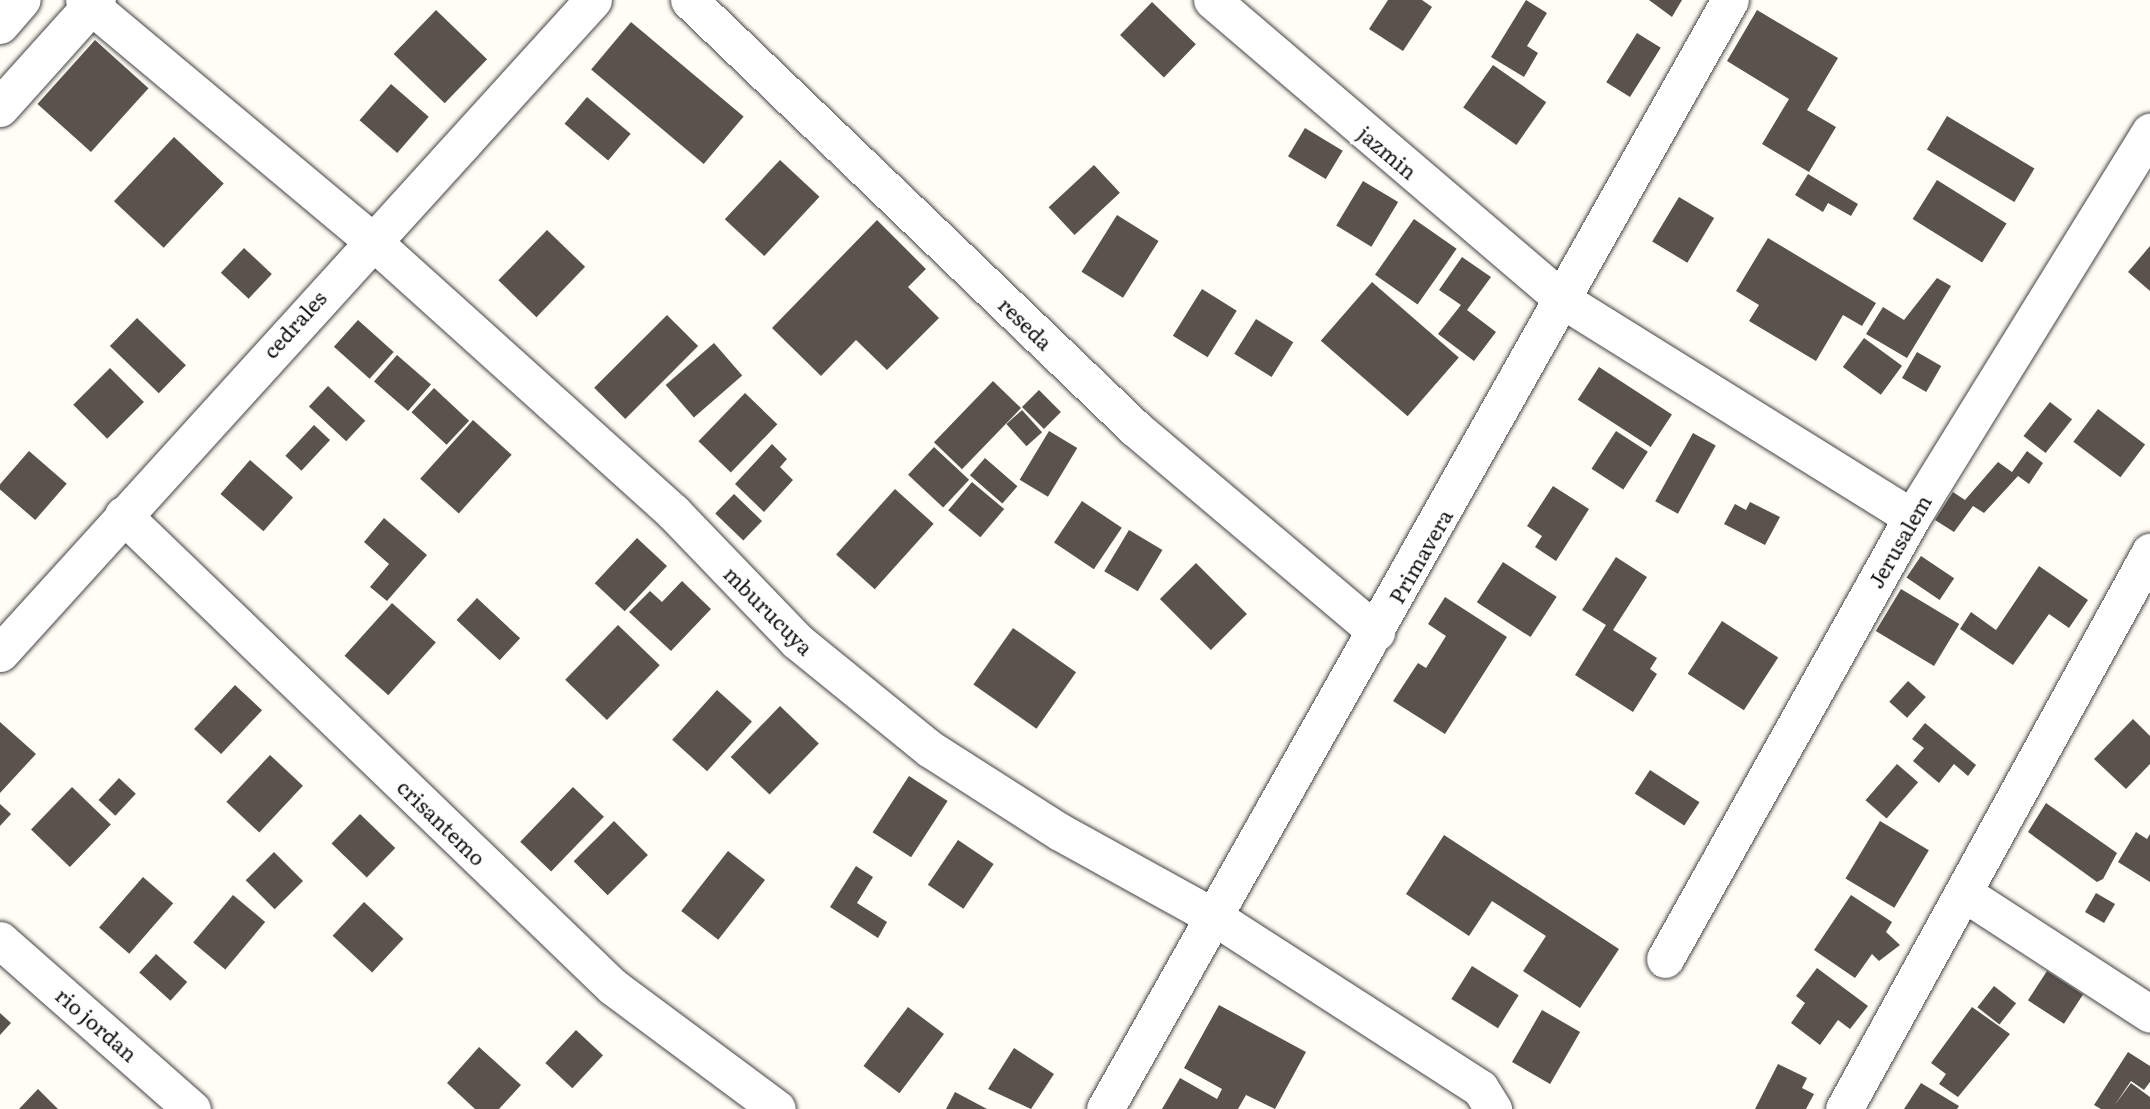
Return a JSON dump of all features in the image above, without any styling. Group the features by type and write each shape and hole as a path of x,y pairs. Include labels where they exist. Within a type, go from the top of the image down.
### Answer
{"street":[{"path":"0,25 22,0"},
{"name":"cedrales","path":"0,653 370,239 593,0"},
{"name":"reseda","path":"689,0 1135,428 1376,632"},
{"name":"jazmin","path":"1212,0 1566,302 1912,517"},
{"name":"Primavera","path":"1105,1109 1566,302 1730,0"},
{"path":"0,108 91,2"},
{"name":"mburucuya","path":"91,2 370,239 673,512 797,641 930,749 1060,832 1216,918 1471,1081 1493,1109"},
{"name":"Jerusalem","path":"1665,959 1912,517 2150,132"},
{"name":"crisantemo","path":"123,515 613,987 777,1109"},
{"path":"1844,1109 1966,895 2150,552"},
{"path":"1966,895 2150,1014"},
{"name":"rio jordan","path":"0,940 192,1109"}],"building":[{"path":"1388,0 1422,0 1432,7 1403,51 1369,29"},
{"path":"1526,0 1547,13 1527,46 1538,53 1524,77 1491,57"},
{"path":"1649,0 1682,0 1672,17"},
{"path":"1152,2 1196,44 1164,77 1120,35"},
{"path":"436,10 487,59 445,103 394,54"},
{"path":"1757,10 1838,58 1807,110 1836,127 1809,172 1762,144 1789,99 1727,61"},
{"path":"631,22 744,116 704,164 591,69"},
{"path":"1637,33 1661,48 1630,97 1606,82"},
{"path":"95,40 149,88 91,152 37,104"},
{"path":"1493,65 1546,102 1516,145 1463,108"},
{"path":"391,84 429,117 397,153 360,120"},
{"path":"587,97 631,134 608,160 565,124"},
{"path":"1947,116 2034,169 2014,202 1927,149"},
{"path":"1305,128 1343,151 1326,179 1288,156"},
{"path":"174,137 224,183 164,248 114,201"},
{"path":"780,160 819,197 764,256 725,219"},
{"path":"1094,165 1120,193 1075,235 1049,207"},
{"path":"1808,174 1858,204 1851,216 1828,203 1823,212 1795,195"},
{"path":"1937,180 2007,223 1982,262 1913,219"},
{"path":"1363,181 1398,202 1371,247 1336,226"},
{"path":"1679,197 1714,218 1687,263 1652,242"},
{"path":"1117,215 1159,241 1123,298 1081,272"},
{"path":"1414,219 1457,249 1418,305 1375,275"},
{"path":"877,220 926,269 908,287 939,318 887,370 856,340 821,376 772,328"},
{"path":"547,230 585,267 536,317 498,280"},
{"path":"1768,238 1876,303 1862,326 1843,315 1816,361 1749,321 1759,305 1736,291"},
{"path":"2150,246 2150,291 2128,272"},
{"path":"244,248 272,274 249,299 221,273"},
{"path":"1462,257 1491,277 1467,310 1496,332 1474,361 1438,334 1461,305 1439,290"},
{"path":"1937,278 1951,286 1907,358 1866,334 1883,307 1904,320"},
{"path":"1372,282 1459,357 1408,416 1321,341"},
{"path":"1202,289 1237,311 1208,357 1173,336"},
{"path":"667,315 698,346 625,419 594,388"},
{"path":"137,318 186,365 159,393 110,346"},
{"path":"1256,319 1293,342 1272,377 1234,354"},
{"path":"358,320 394,352 370,379 334,347"},
{"path":"1864,338 1902,366 1881,395 1843,367"},
{"path":"714,343 742,375 694,417 666,385"},
{"path":"1917,352 1941,366 1926,392 1902,378"},
{"path":"397,355 431,385 408,411 374,381"},
{"path":"1599,367 1672,414 1651,447 1578,400"},
{"path":"110,368 144,402 107,439 73,405"},
{"path":"993,381 1021,408 962,469 934,442"},
{"path":"328,386 365,421 346,441 309,406"},
{"path":"434,388 469,421 447,445 411,412"},
{"path":"1039,390 1061,412 1044,429 1022,407"},
{"path":"745,393 777,424 731,472 698,441"},
{"path":"2050,402 2072,419 2046,453 2024,436"},
{"path":"2098,409 2145,445 2120,477 2073,442"},
{"path":"1022,410 1042,432 1026,446 1006,424"},
{"path":"473,420 512,455 459,514 420,479"},
{"path":"314,425 330,440 301,471 285,456"},
{"path":"1049,431 1077,448 1048,497 1020,480"},
{"path":"1616,431 1648,452 1623,489 1591,469"},
{"path":"1693,433 1716,446 1678,514 1655,501"},
{"path":"772,444 787,459 780,467 793,480 764,512 735,484"},
{"path":"934,447 969,480 943,508 908,475"},
{"path":"29,451 67,484 35,520 0,489 0,484"},
{"path":"2027,451 2043,463 2029,484 2018,476 1984,513 1973,506 1954,532 1935,520 1953,492 1965,500 1998,462 2012,472"},
{"path":"985,458 1017,486 1002,504 970,475"},
{"path":"250,460 293,497 263,531 220,494"},
{"path":"972,482 1004,509 980,537 948,510"},
{"path":"1553,486 1589,509 1556,561 1535,547 1542,536 1527,526"},
{"path":"895,489 934,524 875,589 836,554"},
{"path":"734,494 762,521 743,541 715,513"},
{"path":"1082,501 1122,528 1094,569 1054,542"},
{"path":"1750,502 1780,517 1765,545 1724,524 1735,504 1746,510"},
{"path":"384,518 427,555 387,601 370,587 389,564 364,542"},
{"path":"1129,530 1162,550 1138,591 1104,571"},
{"path":"637,538 667,566 625,611 595,583"},
{"path":"1921,556 1954,578 1940,600 1906,578"},
{"path":"1616,557 1647,577 1613,630 1657,658 1650,669 1657,674 1633,712 1575,675 1606,625 1582,610"},
{"path":"1503,562 1557,597 1531,637 1477,602"},
{"path":"1196,563 1247,614 1211,650 1160,599"},
{"path":"2039,566 2088,600 2069,628 2049,614 2013,665 1960,629 1971,612 1996,630"},
{"path":"682,581 711,609 671,651 629,612 650,591 662,602"},
{"path":"1901,589 1959,624 1934,666 1876,631"},
{"path":"1445,597 1507,637 1445,734 1393,701 1418,663 1426,668 1446,636 1428,624"},
{"path":"477,598 520,638 500,660 457,620"},
{"path":"392,603 436,642 388,695 344,656"},
{"path":"1722,621 1778,657 1744,710 1688,674"},
{"path":"618,625 660,665 607,720 565,680"},
{"path":"1013,628 1076,672 1036,729 973,685"},
{"path":"1908,681 1926,697 1907,718 1889,702"},
{"path":"235,685 262,710 221,754 194,729"},
{"path":"717,690 752,721 707,771 672,740"},
{"path":"780,706 819,744 770,795 731,757"},
{"path":"2133,719 2150,736 2150,764 2126,789 2094,759"},
{"path":"0,722 36,754 0,793"},
{"path":"1925,723 1976,765 1968,776 1954,764 1939,783 1913,761 1924,748 1912,739"},
{"path":"270,755 303,786 259,832 226,802"},
{"path":"1897,764 1918,782 1887,819 1866,800"},
{"path":"1650,770 1699,802 1684,826 1635,793"},
{"path":"909,776 948,801 911,857 873,832"},
{"path":"119,778 136,794 115,816 99,800"},
{"path":"72,787 111,825 70,867 31,829"},
{"path":"573,787 604,817 551,872 520,842"},
{"path":"2046,803 2117,853 2103,879 2097,882 2028,832"},
{"path":"0,804 11,814 0,826"},
{"path":"360,814 395,848 367,878 332,843"},
{"path":"614,821 648,855 608,895 574,861"},
{"path":"1880,821 1929,850 1894,908 1845,878"},
{"path":"2136,832 2147,839 2150,834 2150,882 2118,862"},
{"path":"1444,835 1619,949 1580,1008 1523,971 1546,936 1492,901 1469,936 1406,894"},
{"path":"958,840 994,864 963,909 928,885"},
{"path":"728,851 765,880 718,940 681,911"},
{"path":"274,852 303,881 275,909 246,880"},
{"path":"856,866 873,877 857,903 887,922 878,938 830,907"},
{"path":"143,877 173,903 129,954 99,928"},
{"path":"2096,893 2115,904 2104,923 2085,912"},
{"path":"233,895 265,922 225,969 193,942"},
{"path":"1851,895 1892,922 1886,932 1900,945 1879,961 1872,954 1855,978 1814,950"},
{"path":"364,902 403,939 372,972 333,936"},
{"path":"156,954 187,982 170,1001 139,973"},
{"path":"1472,966 1519,995 1498,1028 1451,999"},
{"path":"1817,968 1868,1006 1850,1029 1838,1020 1820,1045 1791,1023 1805,1003 1796,996"},
{"path":"2047,971 2083,994 2064,1024 2028,1000"},
{"path":"1994,986 2016,1003 1999,1025 1977,1007"},
{"path":"1219,1005 1306,1052 1275,1109 1246,1095 1238,1109 1162,1109 1180,1078 1217,1099 1222,1089 1184,1068"},
{"path":"908,1007 944,1034 899,1093 863,1066"},
{"path":"1972,1007 2010,1034 1958,1097 1939,1084 1946,1074 1931,1063"},
{"path":"1542,1010 1580,1032 1550,1084 1512,1062"},
{"path":"0,1013 11,1023 0,1035"},
{"path":"576,1030 603,1055 572,1088 545,1063"},
{"path":"479,1047 521,1085 499,1109 475,1109 447,1083"},
{"path":"1014,1048 1054,1074 1031,1109 988,1089"},
{"path":"2128,1052 2150,1066 2150,1082 2144,1090 2131,1081 2114,1106 2131,1083 2150,1097 2150,1109 2101,1109 2094,1105"},
{"path":"1778,1064 1807,1078 1802,1088 1814,1094 1806,1109 1755,1109"},
{"path":"1921,1083 1959,1106 1957,1109 1904,1109"},
{"path":"38,1089 58,1109 19,1109"},
{"path":"955,1092 987,1109 946,1109"}]}
